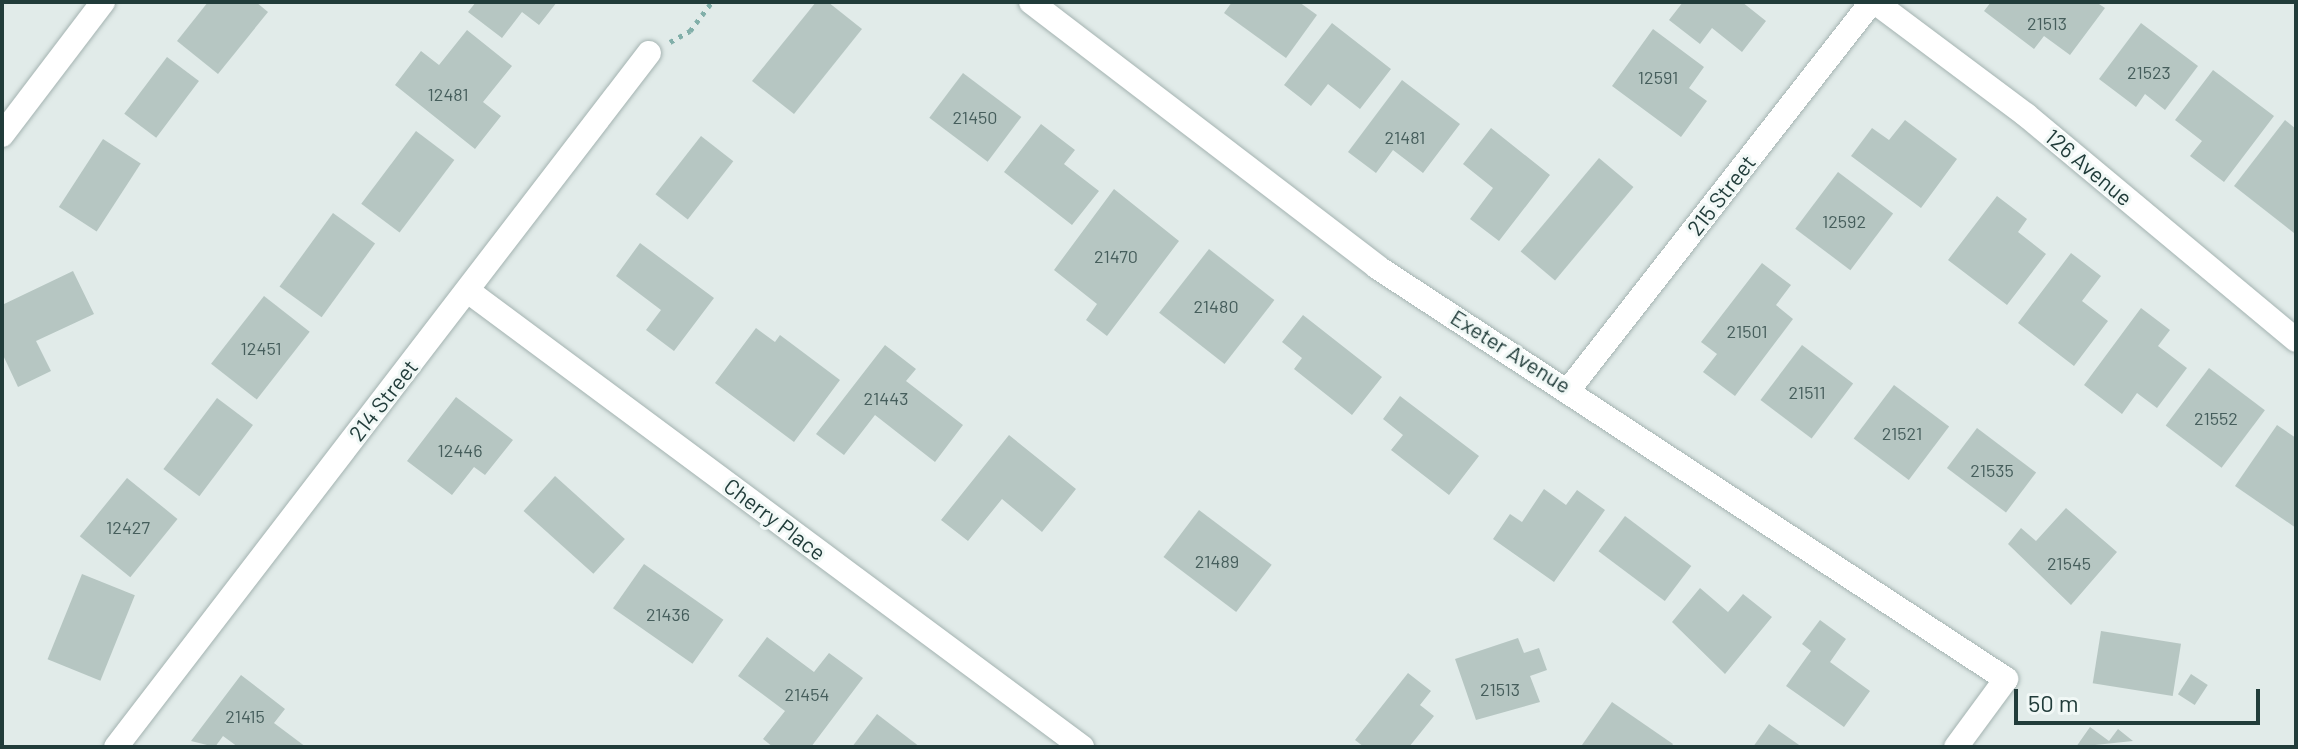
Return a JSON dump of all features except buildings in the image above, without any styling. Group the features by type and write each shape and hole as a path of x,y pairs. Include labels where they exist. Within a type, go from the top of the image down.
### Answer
{"street":[{"path":"2,135 103,2"},
{"name":"Exeter Avenue","path":"1031,2 1377,267 1570,388 2006,679 1956,747"},
{"name":"215 Street","path":"1570,388 1874,2"},
{"name":"126 Avenue","path":"1874,2 2026,115 2296,340"},
{"name":"214 Street","path":"116,747 649,53"},
{"name":"Cherry Place","path":"468,291 1082,747"}],"path":[{"path":"649,53 690,31 712,2"}]}
